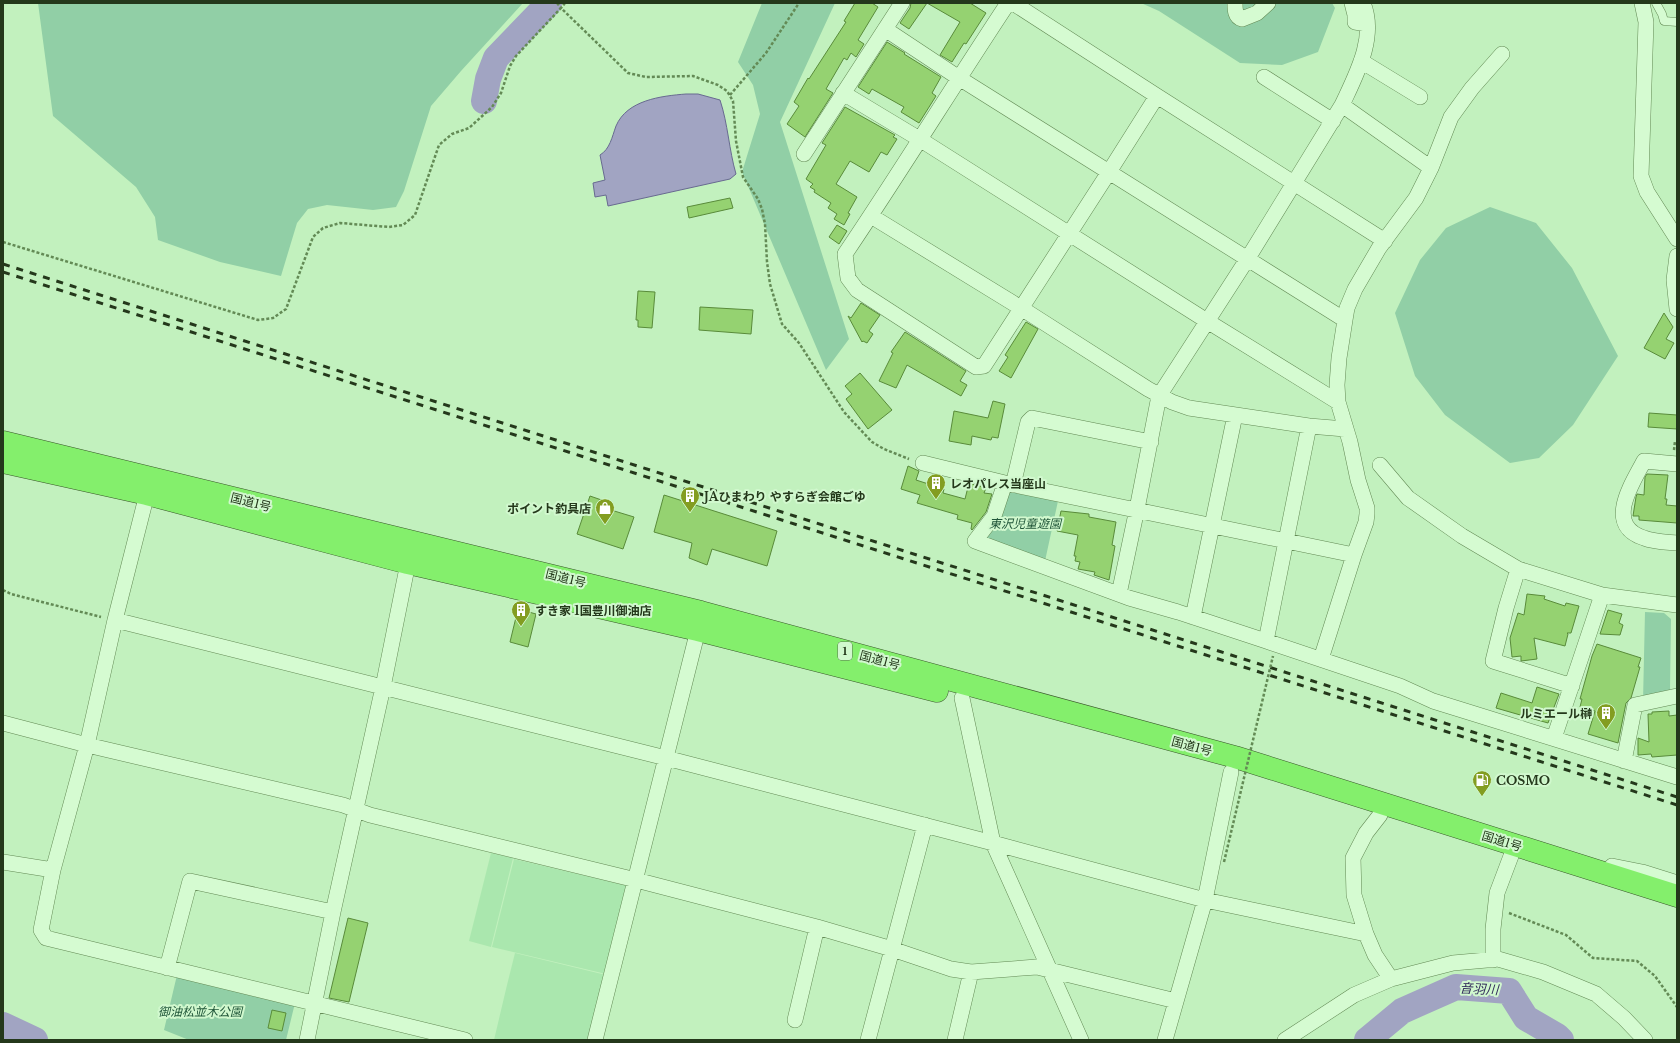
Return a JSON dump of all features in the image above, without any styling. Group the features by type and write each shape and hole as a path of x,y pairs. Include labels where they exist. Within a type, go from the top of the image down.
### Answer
{"highway":[{"name":"国道1号","path":"3,442 702,612 1235,757 1677,896"},
{"name":"国道1号","path":"3,462 148,494 408,563 698,630 962,698 1231,772 1380,815 1677,909"}],"street":[{"path":"804,154 902,3"},
{"path":"1008,3 921,140 845,254 848,278 857,290 976,367 984,366 1157,96"},
{"path":"1013,3 1385,241"},
{"path":"1235,3 1236,13 1239,18 1242,19 1257,13 1268,3"},
{"path":"1352,3 1355,15 1354,22 1367,24"},
{"path":"1119,594 1159,396 1248,258 1342,105 1361,61 1367,39 1367,11 1363,3"},
{"path":"1642,3 1646,22 1641,176 1647,192 1677,239"},
{"path":"885,29 959,78 1345,320"},
{"path":"1322,659 1354,555 1366,522 1367,508 1358,480 1350,442 1338,402 1339,365 1348,308 1355,289 1385,241 1416,198 1431,168 1451,117 1466,95 1502,54"},
{"path":"1361,61 1420,97"},
{"path":"1264,77 1333,121"},
{"path":"843,93 921,140 1338,402"},
{"path":"1342,105 1431,168"},
{"path":"871,216 1021,308 1159,396 1172,402 1188,408 1309,426 1345,429"},
{"path":"1677,256 1674,280 1677,309"},
{"path":"1192,617 1235,415"},
{"path":"1150,442 1032,418 1028,422 1009,484 994,516 975,541 1119,594 1322,659 1400,686 1433,701 1677,777"},
{"path":"1266,641 1309,426"},
{"path":"1677,464 1644,460 1625,496 1623,510 1627,527 1634,534 1651,540 1677,543"},
{"path":"923,463 1009,484 1137,509 1354,555"},
{"path":"1380,465 1408,498 1462,536 1518,569 1602,596 1677,605"},
{"path":"148,494 115,620 87,745 53,870 41,930 46,938 314,1002 465,1040"},
{"path":"307,1040 333,912 383,686 412,541"},
{"path":"1518,569 1506,608 1493,661 1572,686"},
{"path":"1554,738 1602,596"},
{"path":"115,620 666,758 993,842 1205,900 1366,934"},
{"path":"595,1040 698,630"},
{"path":"1624,761 1635,705 1677,696"},
{"path":"962,698 993,842 1081,1040"},
{"path":"3,723 87,745 343,805 370,815 636,880 817,927 892,949 951,969 972,972 1036,968 1176,1001"},
{"path":"1165,1040 1205,900 1231,772"},
{"path":"1380,815 1366,833 1353,858 1354,894 1366,934 1375,955 1391,979"},
{"path":"868,1040 925,825"},
{"path":"1538,852 1642,872 1677,883"},
{"path":"1492,960 1493,929 1497,893 1511,856"},
{"path":"3,862 53,870"},
{"path":"167,968 190,881 333,912"},
{"path":"795,1020 817,927"},
{"path":"1285,1040 1354,995 1391,979 1453,963 1498,959 1543,972 1596,994 1624,1018 1645,1040"},
{"path":"955,1040 972,972"}],"lane":[{"path":"1656,3 1664,21 1677,22"}],"path":[{"path":"557,3 628,73 646,77 693,76 718,85 727,91 734,100 736,142 743,177 758,199 762,209 765,224 770,284 782,324 799,342 844,412 872,442 879,447 902,457 923,463"},
{"path":"3,242 258,320 273,318 286,309 313,236 323,228 340,223 389,227 403,225 415,215 438,145 452,134 469,128 492,107 501,93 510,66 516,56 565,3"},
{"path":"730,95 766,54 799,3"},
{"path":"3,590 11,594 115,620"},
{"path":"1224,862 1273,656"},
{"path":"1495,908 1566,935 1593,958 1636,962 1655,976 1677,1007"}],"green space":[{"path":"38,3 523,3 431,106 404,191 396,207 373,210 327,205 308,209 297,223 281,276 220,262 158,240 155,217 136,187 53,116"},
{"path":"762,3 835,3 780,122 849,339 826,370 742,172 760,114 753,85 738,62"},
{"path":"1141,3 1332,3 1335,8 1318,52 1282,65 1240,63 1159,11"},
{"path":"1490,207 1536,223 1572,268 1618,356 1573,425 1539,458 1510,463 1445,415 1415,376 1395,313 1420,260 1446,228"},
{"name":"東沢児童遊園","path":"1007,491 1058,501 1045,561 982,537"},
{"path":"1645,612 1664,613 1671,619 1670,690 1643,701"},
{"path":"491,853 513,858 491,947 469,941"},
{"path":"514,859 628,886 606,974 492,947"},
{"path":"515,953 606,975 598,1007 507,985"},
{"name":"御油松並木公園","path":"177,975 295,1003 286,1040 189,1040 164,1030"},
{"path":"507,985 598,1007 590,1040 494,1040"}],"water":[{"path":"698,94 720,100 736,174 730,179 608,206 606,195 595,197 593,183 605,180 600,155 608,146 621,117 628,110 646,101 666,96"}],"building":[{"path":"855,3 872,3 878,7 858,40 864,44 856,57 851,53 847,60 844,58 826,89 833,93 805,137 787,124 799,106 794,102 808,78 809,79 846,22 844,21"},
{"path":"911,3 927,3 909,29 900,23 910,8"},
{"path":"927,3 970,3 986,13 966,44 964,43 952,62 940,55 960,22"},
{"path":"887,42 941,77 932,93 936,96 919,123 901,112 904,107 872,89 869,94 858,87"},
{"path":"845,107 895,135 893,137 897,139 887,155 881,152 869,172 850,161 836,184 857,197 848,213 850,214 844,225 834,219 837,214 828,208 831,203 814,192 815,190 810,187 813,184 806,179 826,145 822,143"},
{"path":"730,198 733,208 689,218 687,207"},
{"path":"837,225 847,231 839,244 829,237"},
{"path":"638,291 655,292 652,328 638,327 638,320 636,320"},
{"path":"861,303 880,315 869,331 873,334 867,343 862,342 848,316 851,318"},
{"path":"700,307 753,310 751,334 699,330"},
{"path":"1664,313 1673,327 1666,339 1674,343 1665,359 1644,348"},
{"path":"1026,322 1038,329 1011,378 999,371 1008,357 1005,355"},
{"path":"905,332 966,371 960,381 967,385 961,396 907,365 896,388 879,381 893,353 891,352"},
{"path":"860,373 892,410 868,429 846,399 852,394 845,386"},
{"path":"993,401 1005,404 998,438 992,437 991,440 972,436 971,445 949,441 954,411 988,418"},
{"path":"1649,413 1677,415 1677,429 1648,427"},
{"path":"908,466 919,471 916,480 944,489 943,493 965,499 969,483 986,488 984,493 992,494 986,512 972,530 972,523 957,519 958,515 917,503 920,495 901,489"},
{"path":"1647,474 1668,475 1665,499 1667,499 1666,505 1677,506 1677,523 1639,520 1639,516 1633,516 1637,494 1644,495 1645,477"},
{"name":"JAひまわり やすらぎ会館ごゆ","path":"664,495 777,531 767,566 712,549 707,565 689,558 692,543 654,532"},
{"name":"ポイント釣具店","path":"590,496 613,504 611,510 634,517 623,549 577,534"},
{"path":"1061,511 1089,514 1089,517 1116,522 1112,545 1115,546 1109,580 1094,575 1095,572 1078,569 1080,562 1075,561 1076,556 1074,556 1078,535 1057,531"},
{"path":"1527,594 1545,596 1544,599 1565,606 1566,603 1579,606 1571,633 1567,633 1565,646 1534,638 1537,659 1521,661 1521,656 1512,657 1510,638 1518,613 1524,615"},
{"name":"すき家 1国豊川御油店","path":"518,609 536,614 528,647 510,642"},
{"path":"1608,610 1622,614 1619,623 1623,625 1620,635 1600,634"},
{"path":"1597,644 1641,658 1638,667 1640,667 1631,698 1626,703 1618,743 1588,734 1595,711 1580,707 1582,699 1580,699 1592,656"},
{"path":"1537,687 1559,694 1548,723 1496,708 1501,693 1532,703"},
{"path":"1669,711 1669,716 1677,715 1677,755 1652,757 1651,754 1638,755 1638,738 1649,742 1648,714 1652,714 1652,712"},
{"path":"348,918 368,923 349,1002 329,998"},
{"path":"272,1010 286,1013 282,1031 268,1028"}],"waterway":[{"path":"484,101 488,79 496,58 549,3"},
{"name":"音羽川","path":"1367,1040 1402,1011 1456,987 1509,991 1526,1018 1557,1036 1561,1040"},
{"name":"音羽川","path":"3,1025 35,1040"}],"railway":[{"path":"3,264 1677,797"},
{"path":"3,272 1677,805"}],"place":[{"name":"レオパレス当座山","path":"936,500"},
{"name":"JAひまわり やすらぎ会館ごゆ","path":"690,513"},
{"name":"ポイント釣具店","path":"605,525"},
{"name":"すき家 1国豊川御油店","path":"521,627"},
{"name":"ルミエール榊","path":"1606,730"},
{"name":"COSMO","path":"1482,797"}]}
